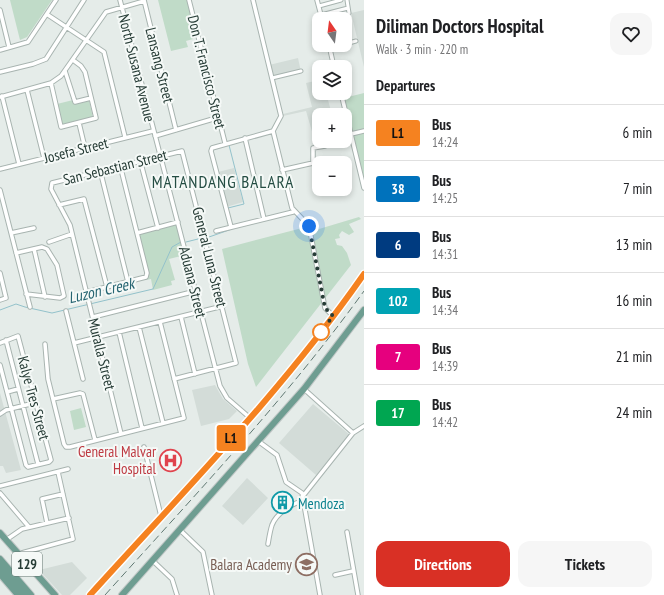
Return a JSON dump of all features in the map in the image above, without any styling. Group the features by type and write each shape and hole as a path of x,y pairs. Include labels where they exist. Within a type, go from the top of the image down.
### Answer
{"main road":[{"path":"90,595 249,417 333,316 364,274"},
{"path":"122,595 304,389 364,310"},
{"name":"129","path":"0,533 55,595"},
{"name":"129","path":"0,559 25,595"},
{"name":"129","path":"0,566 31,595"},
{"name":"129","path":"0,574 18,595"}],"street":[{"path":"0,50 28,42 48,15 56,0"},
{"path":"0,72 46,59 84,0"},
{"name":"North Susana Avenue","path":"120,0 155,136"},
{"name":"Don T. Francisco Street","path":"189,0 225,143"},
{"path":"230,228 211,151 212,148 225,143 272,131 281,116 253,0"},
{"path":"317,0 321,12"},
{"path":"319,6 341,0"},
{"path":"347,0 348,12"},
{"path":"19,164 1,96 51,83 65,71 106,12 144,1"},
{"name":"Lansang Street","path":"144,1 176,130"},
{"path":"336,12 348,8"},
{"path":"0,10 9,48"},
{"path":"48,15 104,52 125,138"},
{"path":"352,42 356,41"},
{"path":"51,83 61,127 96,118 84,72 81,66 73,60"},
{"path":"65,71 75,102 91,98"},
{"path":"272,78 301,71"},
{"path":"27,90 44,158"},
{"path":"155,136 213,119"},
{"path":"78,123 85,148"},
{"name":"Josefa Street","path":"0,169 153,131"},
{"path":"272,131 293,212 307,222 309,226 325,308 333,316"},
{"path":"352,134 364,131"},
{"name":"Aduana Street","path":"155,136 215,369 223,393 249,417"},
{"path":"244,138 264,219"},
{"path":"352,138 364,188"},
{"path":"282,170 313,163 313,148"},
{"name":"San Sebastian Street","path":"50,186 56,182 100,170 182,151"},
{"name":"General Luna Street","path":"182,151 223,306 236,363 215,369"},
{"path":"140,160 158,228"},
{"path":"86,292 146,277 147,273 120,165"},
{"path":"100,170 128,282"},
{"name":"Muralla Street","path":"50,186 68,221 72,234 121,434"},
{"path":"0,190 30,307"},
{"path":"59,205 84,199 107,287"},
{"path":"216,231 293,212"},
{"path":"137,233 178,222"},
{"path":"11,233 34,228"},
{"path":"49,242 72,234"},
{"path":"16,253 45,247 57,265 64,292 63,297 45,297 26,294"},
{"path":"34,249 45,297"},
{"path":"0,275 6,298 0,300"},
{"path":"93,317 196,291"},
{"path":"74,343 223,306"},
{"path":"66,311 83,379"},
{"path":"181,317 195,374"},
{"path":"45,344 47,374 66,447 184,418 160,322"},
{"path":"140,327 163,423"},
{"path":"119,332 142,428"},
{"name":"Kalye Tres Street","path":"6,340 18,336 50,461 38,464"},
{"path":"0,343 6,340 38,464 27,466 0,365"},
{"path":"174,379 215,369"},
{"path":"7,392 18,389"},
{"path":"304,389 353,433"},
{"path":"53,399 80,393 83,394 95,440"},
{"path":"0,414 11,408 34,403"},
{"path":"268,544 271,527 275,519 303,499 325,466 353,433 364,426"},
{"path":"258,441 277,455 286,482 301,491 320,595"},
{"path":"144,447 161,516"},
{"path":"0,486 68,469"},
{"path":"18,554 72,540 74,538 58,472"},
{"path":"0,493 29,527"},
{"path":"47,523 42,499 63,494"},
{"path":"6,540 18,531 29,527 69,518"},
{"path":"180,530 203,552 212,595"},
{"path":"346,532 358,595"},
{"path":"153,561 172,579 177,595"},
{"path":"336,575 353,571"}],"shaded area":[{"path":"364,10 364,67 352,17 352,13"},
{"path":"298,58 301,72 273,80 269,65"},
{"path":"312,82 312,100 328,100 330,108 312,108 312,132 306,111 283,116 283,114 312,107 306,83"},
{"path":"234,168 243,202 226,207 218,172"},
{"path":"215,385 223,399 237,411 229,419 201,426 192,390"},
{"path":"0,393 21,470 6,473 3,466 0,466"},
{"path":"313,404 350,435 316,475 279,443"},
{"path":"247,478 268,498 243,525 222,506"},
{"path":"72,562 87,578 70,595 62,595 39,570"}],"green space":[{"path":"10,0 52,0 27,37 20,40"},
{"path":"158,0 187,0 192,20 190,25 191,27 194,27 196,34 192,35 193,39 186,41 188,47 171,51"},
{"path":"364,93 364,184 352,132 352,108 346,108 344,100 352,100 352,96"},
{"path":"73,100 74,104 89,100 93,118 62,125 57,104"},
{"path":"359,217 361,219 349,224 354,232 349,235 342,231 339,235 340,238 335,239 337,245 342,246 347,253 351,265 256,387 248,364 222,249 306,227 309,232"},
{"path":"177,224 185,255 169,259 175,280 171,281 172,285 153,290 151,279 146,280 148,275 139,233"},
{"path":"81,408 86,427 74,430 70,411"}],"waterway":[{"name":"Luzon Creek","path":"228,208 244,204 229,145"},
{"name":"Luzon Creek","path":"209,237 232,229"},
{"name":"Luzon Creek","path":"186,242 202,238"},
{"name":"Luzon Creek","path":"0,310 16,304 52,313 153,289 172,247 181,242"}],"railway":[{"path":"105,595 271,409 364,291"}],"bus line":[{"name":"L1","path":"90,595 226,444 299,359 364,274"}],"place":[{"name":"General Malvar Hospital","path":"171,460"},
{"name":"Mendoza","path":"283,503"},
{"name":"Balara Academy","path":"307,564"}],"district":[{"name":"MATANDANG BALARA","path":"223,182"}],"route":[{"path":"309,226 325,308 333,316 318,336 321,332"}]}
